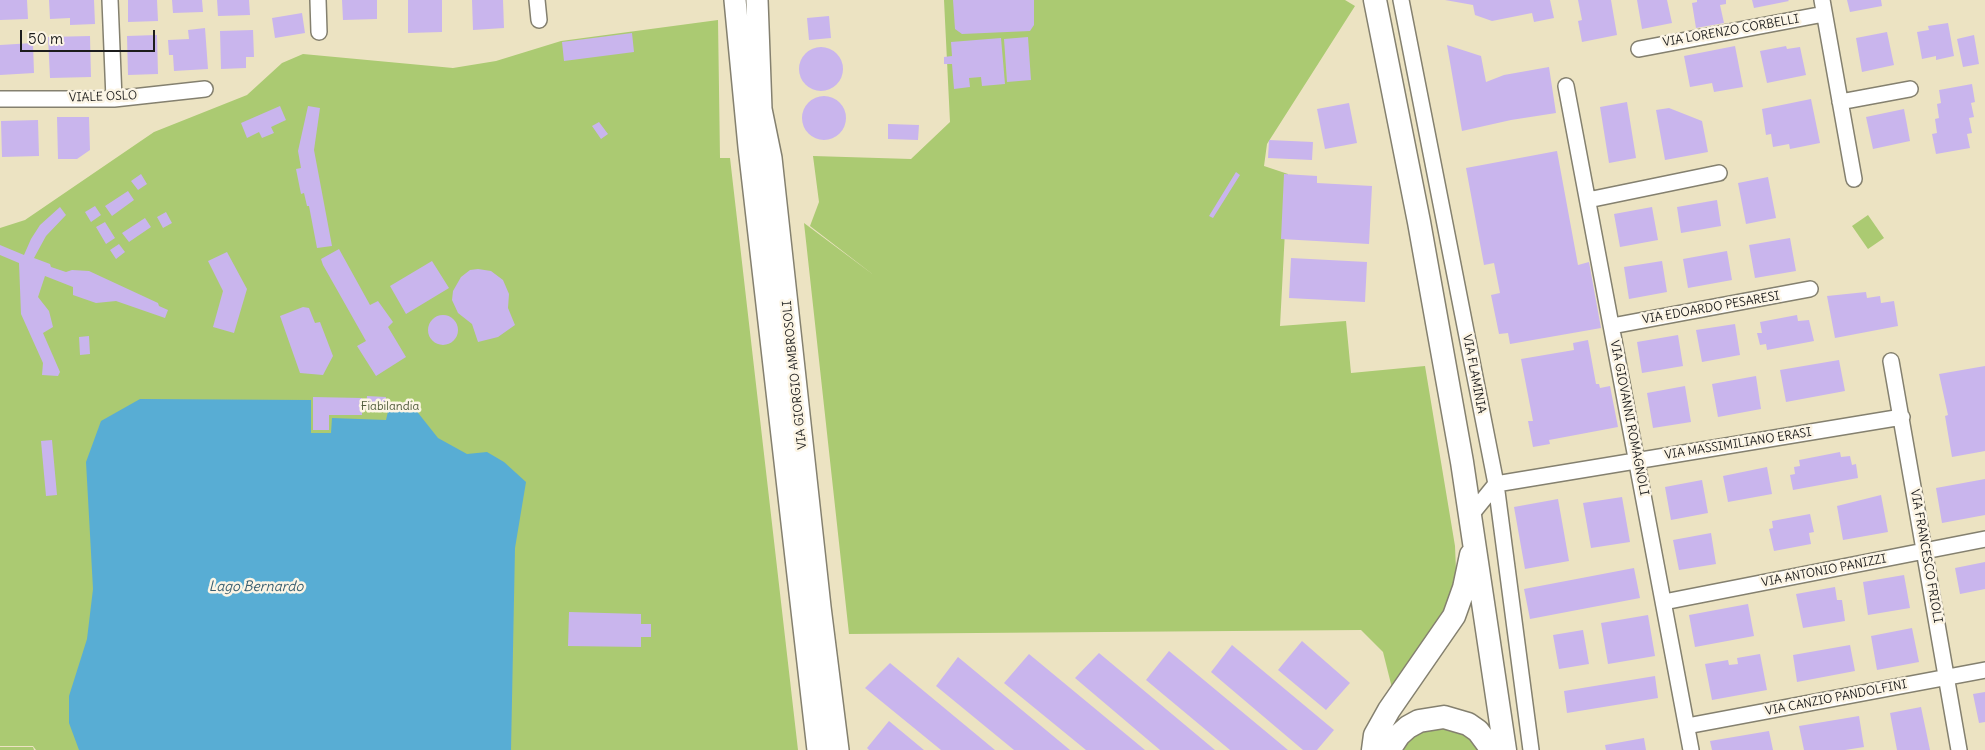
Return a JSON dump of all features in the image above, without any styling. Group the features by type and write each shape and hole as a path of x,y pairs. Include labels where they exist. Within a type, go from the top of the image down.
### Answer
{"main road":[{"name":"VIA GIORGIO AMBROSOLI","path":"735,0 749,147 818,750"},
{"name":"VIA GIORGIO AMBROSOLI","path":"757,0 761,109 771,158 819,597 838,750"},
{"path":"1376,0 1419,222 1470,516 1505,750"},
{"path":"1373,750 1375,735 1389,710 1454,616 1464,588 1474,542"},
{"path":"1389,750 1399,735 1408,727 1419,721 1444,717 1468,724 1478,731 1492,750"}],"street":[{"path":"110,0 114,99"},
{"path":"318,0 319,32"},
{"path":"538,0 539,20"},
{"name":"VIA FLAMINIA","path":"1401,0 1496,484 1531,750"},
{"path":"1823,7 1854,179"},
{"name":"VIA LORENZO CORBELLI","path":"1638,48 1823,7"},
{"name":"VIA GIOVANNI ROMAGNOLI","path":"1566,86 1692,750"},
{"name":"VIALE OSLO","path":"0,99 114,99 205,89"},
{"path":"1840,102 1910,89"},
{"path":"1588,200 1719,173"},
{"name":"VIA EDOARDO PESARESI","path":"1612,326 1810,289"},
{"name":"VIA FRANCESCO FRIOLI","path":"1891,362 1959,750"},
{"name":"VIA MASSIMILIANO ERASI","path":"1496,484 1902,417"},
{"path":"1470,516 1496,484"},
{"name":"VIA ANTONIO PANIZZI","path":"1664,602 1985,539"},
{"name":"VIA CANZIO PANDOLFINI","path":"1687,726 1985,670"}],"green space":[{"path":"944,0 1345,0 1355,6 1267,144 1264,166 1288,174 1280,326 1346,321 1351,373 1425,366 1455,546 1456,570 1451,594 1442,615 1392,688 1383,652 1361,630 849,634 804,223 875,276 810,226 819,202 813,156 911,159 950,122"},
{"name":"Fiabilandia","path":"718,20 720,158 730,158 798,750 36,750 33,746 0,746 0,228 25,220 154,132 247,95 282,63 303,54 453,68 496,61 561,41"},
{"path":"1868,215 1884,238 1868,249 1852,226"},
{"path":"1451,728 1471,739 1481,750 1400,750 1407,741 1421,730"},
{"path":"0,747 33,747 34,750 0,750"}],"water":[{"name":"Lago Bernardo","path":"140,399 311,400 311,433 331,433 332,418 386,420 390,403 415,409 438,438 467,454 487,452 504,462 526,482 515,548 511,750 79,750 69,723 69,696 87,639 93,589 86,462 101,421"}],"building":[{"path":"0,0 27,0 28,19 0,20"},
{"path":"49,0 94,0 95,24 70,25 70,18 50,19"},
{"path":"128,0 157,0 158,21 128,22"},
{"path":"172,0 202,0 203,12 173,13"},
{"path":"217,0 249,0 250,15 218,16"},
{"path":"342,0 377,0 377,19 343,20"},
{"path":"408,0 442,0 442,32 408,33"},
{"path":"472,0 503,0 504,28 473,30"},
{"path":"953,0 1034,0 1034,25 1030,31 962,34 955,29"},
{"path":"1445,0 1550,0 1554,18 1534,22 1532,13 1492,21 1475,15 1473,5"},
{"path":"1578,0 1611,0 1617,35 1582,42 1578,21 1582,20"},
{"path":"1637,0 1667,0 1672,23 1642,29"},
{"path":"1697,0 1726,0 1726,4 1720,5 1724,23 1696,28 1692,3 1697,2"},
{"path":"1752,0 1788,0 1789,1 1754,8"},
{"path":"1847,0 1881,0 1882,6 1850,12"},
{"path":"302,13 305,33 275,38 272,18"},
{"path":"829,16 831,38 809,40 807,18"},
{"path":"1948,23 1954,56 1936,60 1936,56 1922,59 1917,32 1929,30 1928,26"},
{"path":"205,28 208,69 174,71 173,55 169,55 168,40 189,39 188,30"},
{"path":"253,30 254,57 246,57 246,68 221,69 220,31"},
{"path":"1887,32 1894,65 1862,72 1856,38"},
{"path":"632,33 634,52 564,61 562,42"},
{"path":"157,35 158,74 128,75 127,36"},
{"path":"1974,35 1979,64 1963,67 1957,39"},
{"path":"90,36 91,77 50,78 48,37"},
{"path":"1028,37 1031,80 1007,82 1004,39"},
{"path":"1001,38 1005,84 982,86 981,77 969,78 970,87 954,89 952,64 944,64 944,57 952,56 951,42"},
{"path":"33,43 34,73 0,75 0,45"},
{"path":"1447,45 1481,56 1486,82 1504,75 1549,67 1556,113 1511,120 1462,131"},
{"path":"1735,46 1743,87 1714,92 1712,83 1690,87 1684,56"},
{"path":"1786,46 1787,49 1800,47 1806,75 1767,83 1760,51"},
{"path":"821,47 833,51 839,57 843,69 839,81 833,87 821,91 809,87 803,81 799,69 803,57 809,51"},
{"path":"1972,84 1975,102 1971,103 1974,117 1969,118 1972,133 1967,134 1970,148 1936,154 1932,134 1937,133 1935,119 1939,118 1937,104 1941,103 1939,90"},
{"path":"824,96 836,100 842,106 846,118 842,130 836,136 824,140 812,136 806,130 802,118 806,106 812,100"},
{"path":"1811,99 1820,143 1790,149 1789,144 1773,147 1771,134 1766,135 1762,109"},
{"path":"1627,102 1636,158 1609,163 1600,107"},
{"path":"1349,103 1357,143 1325,149 1317,109"},
{"path":"280,106 286,120 271,127 274,133 262,138 259,132 247,138 241,123"},
{"path":"308,106 320,108 314,150 332,246 317,248 309,206 307,206 304,193 301,194 296,169 301,168 298,151"},
{"path":"1669,108 1702,121 1708,152 1665,160 1656,110"},
{"path":"1904,109 1910,141 1873,149 1866,117"},
{"path":"57,117 89,117 90,150 77,159 58,159"},
{"path":"38,120 39,156 2,157 1,121"},
{"path":"599,122 608,134 601,139 592,126"},
{"path":"888,124 919,125 918,140 888,139"},
{"path":"1269,140 1313,142 1312,160 1268,158"},
{"path":"1557,151 1578,265 1589,262 1601,328 1510,344 1508,333 1499,334 1491,295 1500,293 1494,263 1484,265 1466,168"},
{"path":"1236,172 1240,175 1213,218 1209,216"},
{"path":"141,174 147,184 138,190 131,181"},
{"path":"1284,174 1317,176 1317,183 1372,186 1369,244 1281,239"},
{"path":"1768,177 1776,218 1746,224 1738,183"},
{"path":"128,191 134,200 112,216 105,206"},
{"path":"1717,200 1721,226 1681,233 1677,207"},
{"path":"95,206 101,215 91,222 85,212"},
{"path":"60,207 66,215 46,236 34,258 66,272 72,270 89,271 158,303 159,306 168,310 165,318 116,301 96,303 73,295 73,287 45,276 38,297 49,311 53,327 43,333 60,372 58,376 42,375 43,363 21,314 19,263 0,255 0,245 24,255 40,225"},
{"path":"1652,207 1658,240 1620,247 1614,214"},
{"path":"166,212 172,223 163,228 157,217"},
{"path":"145,218 151,227 129,242 122,233"},
{"path":"105,222 115,238 106,244 96,227"},
{"path":"1790,238 1796,271 1755,278 1749,245"},
{"path":"119,244 125,252 116,259 110,250"},
{"path":"339,249 370,305 378,301 393,322 388,327 406,357 376,376 357,346 366,341 321,259"},
{"path":"1727,251 1732,280 1688,288 1683,259"},
{"path":"227,252 247,289 234,333 213,327 223,291 208,261"},
{"path":"1291,258 1367,262 1365,302 1289,298"},
{"path":"432,261 449,288 406,314 390,286"},
{"path":"1662,261 1667,292 1629,299 1624,267"},
{"path":"470,270 491,271 503,280 509,294 508,308 515,325 498,337 478,342 472,324 458,313 452,300 453,291 461,277"},
{"path":"1866,292 1867,298 1880,296 1881,303 1894,301 1898,326 1835,338 1827,296"},
{"path":"303,307 309,308 315,323 320,322 333,356 323,375 300,373 280,316"},
{"path":"443,315 453,320 458,330 453,340 443,345 433,340 428,330 433,320"},
{"path":"1797,315 1798,321 1809,320 1814,341 1767,350 1766,344 1760,345 1757,333 1762,333 1760,322"},
{"path":"1735,324 1740,355 1702,362 1696,330"},
{"path":"1678,335 1683,366 1642,373 1637,342"},
{"path":"89,336 90,354 80,355 79,337"},
{"path":"1588,340 1596,384 1599,384 1600,388 1610,386 1618,427 1549,440 1550,444 1533,447 1528,421 1533,421 1521,359 1574,350 1573,343"},
{"path":"1839,360 1845,391 1786,402 1780,370"},
{"path":"1985,366 1985,451 1952,457 1945,416 1948,415 1939,374"},
{"path":"1756,376 1761,409 1718,417 1712,384"},
{"path":"1685,386 1691,422 1653,428 1647,393"},
{"path":"367,396 386,397 385,409 366,408"},
{"path":"313,397 362,398 362,415 329,415 329,430 313,430"},
{"path":"52,440 57,495 46,496 41,441"},
{"path":"1840,452 1841,457 1850,456 1852,465 1856,464 1858,478 1793,490 1790,475 1795,474 1794,467 1800,466 1799,460"},
{"path":"1767,467 1772,494 1728,502 1723,476"},
{"path":"1985,479 1985,515 1942,523 1936,488"},
{"path":"1702,480 1708,513 1671,520 1665,487"},
{"path":"1881,495 1888,532 1843,540 1837,506"},
{"path":"1622,497 1630,542 1591,548 1583,503"},
{"path":"1558,499 1569,561 1525,569 1514,507"},
{"path":"1810,514 1814,532 1809,533 1811,544 1774,551 1769,529 1773,528 1772,521"},
{"path":"1711,533 1716,564 1679,570 1673,540"},
{"path":"1985,562 1985,589 1960,594 1955,568"},
{"path":"1634,568 1640,598 1530,619 1524,589"},
{"path":"1904,575 1910,608 1868,615 1863,582"},
{"path":"1835,587 1837,600 1842,600 1845,621 1803,628 1796,594"},
{"path":"1748,604 1754,636 1695,647 1689,615"},
{"path":"569,612 641,614 641,624 651,624 651,637 641,637 641,647 568,646"},
{"path":"1648,615 1655,656 1608,664 1601,623"},
{"path":"1912,628 1919,662 1877,670 1871,636"},
{"path":"1583,630 1589,664 1559,669 1553,635"},
{"path":"1302,641 1350,683 1326,710 1278,670"},
{"path":"1232,645 1334,730 1317,750 1303,750 1211,672"},
{"path":"1850,645 1855,671 1797,682 1793,655"},
{"path":"1169,651 1288,750 1230,750 1146,680"},
{"path":"1099,653 1215,750 1160,750 1075,678"},
{"path":"1029,654 1145,750 1086,750 1004,683"},
{"path":"1760,654 1767,690 1712,700 1705,664 1728,660 1729,665 1738,664 1737,658"},
{"path":"958,657 1070,750 1014,750 936,686"},
{"path":"890,663 995,750 941,750 865,688"},
{"path":"1655,676 1658,698 1567,713 1564,691"},
{"path":"1985,692 1985,722 1979,723 1973,694"},
{"path":"1921,707 1930,750 1897,750 1890,713"},
{"path":"1859,716 1864,747 1845,750 1804,750 1799,726"},
{"path":"889,721 924,750 869,750 867,748"},
{"path":"1769,731 1773,750 1712,750 1710,741"},
{"path":"1644,738 1646,750 1606,750 1605,745"}]}
